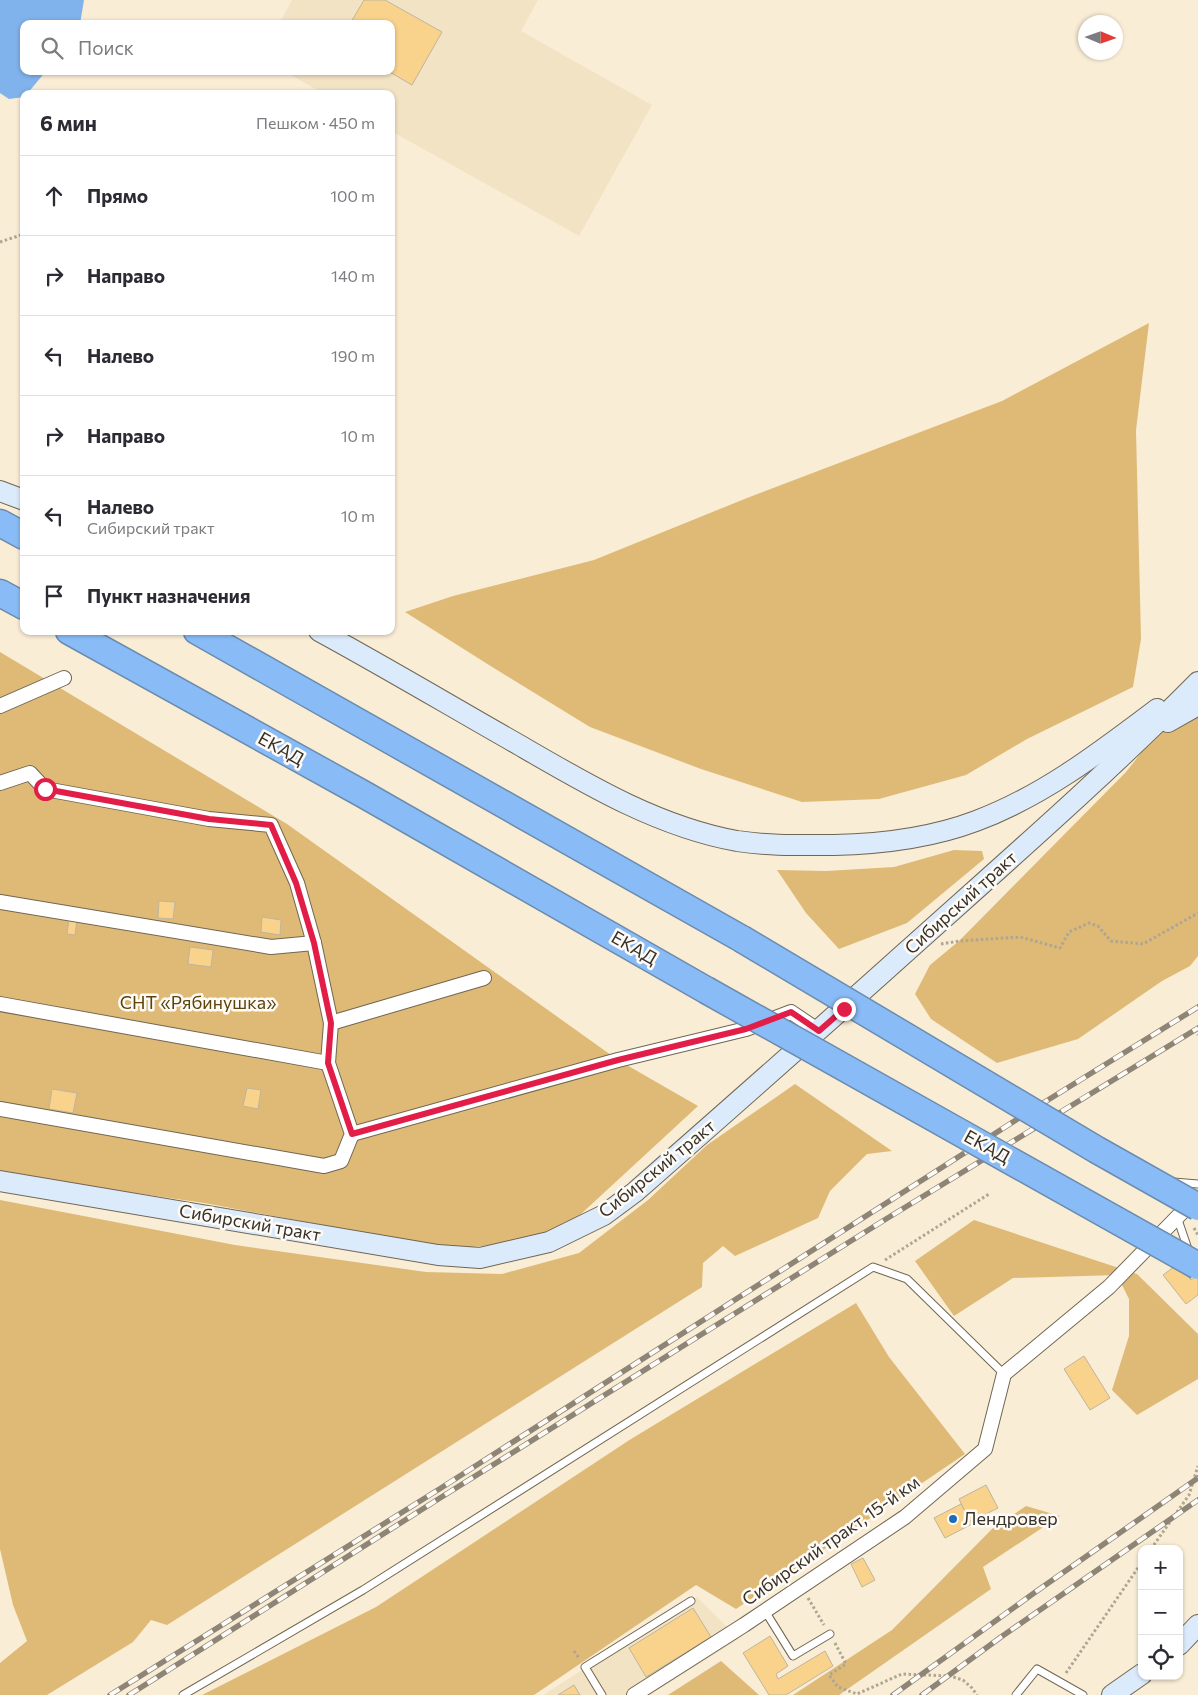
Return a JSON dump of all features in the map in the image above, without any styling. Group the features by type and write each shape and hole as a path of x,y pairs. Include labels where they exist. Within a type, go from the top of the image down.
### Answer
{"highway":[{"path":"0,523 20,534"},
{"path":"0,593 20,604"},
{"name":"ЕКАД","path":"76,635 363,794 706,990 1195,1265"},
{"path":"204,635 742,939 1097,1150 1187,1212"}],"main road":[{"path":"0,490 20,498"},
{"path":"326,635 582,781 636,808 685,827 738,841 793,845 884,843 915,838 975,822 1017,803 1088,760 1198,678"},
{"name":"Сибирский тракт","path":"0,1181 438,1255 480,1258 549,1242 604,1215 635,1192 819,1031 1148,732 1198,682"},
{"name":"Сибирский тракт","path":"1148,732 1197,706"},
{"path":"1183,1641 1198,1625"},
{"path":"1183,1647 1198,1639"},
{"path":"1112,1695 1138,1677"}],"street":[{"path":"0,706 64,678"},
{"path":"0,783 30,773 45,789 209,819 271,825 296,883 314,943 331,1023 328,1063 352,1134 341,1161 324,1166 0,1109"},
{"path":"0,902 271,947 314,943"},
{"path":"331,1023 484,978"},
{"path":"0,1004 328,1063"},
{"path":"352,1134 618,1060 746,1029 791,1012 819,1031"},
{"path":"1004,1374 1109,1287 1187,1212 1198,1197"},
{"name":"Сибирский тракт, 15-й км","path":"634,1695 766,1611 905,1517 985,1449 1004,1374"}],"lane":[{"path":"1136,1175 1193,1185 1198,1184"},
{"path":"1187,1212 1195,1265"},
{"path":"183,1695 363,1590 874,1267 906,1279 1004,1374"},
{"path":"602,1695 585,1667 691,1601"},
{"path":"766,1611 794,1656 830,1634"},
{"path":"1016,1695 1038,1669 1083,1695"}],"path":[{"path":"0,242 20,235"},
{"path":"936,945 959,941 1020,937 1060,948 1069,932 1089,923 1098,926 1111,941 1143,944 1198,913"},
{"path":"1195,1030 1198,1035"},
{"path":"874,1267 989,1194"},
{"path":"1154,1545 1189,1495 1198,1466"},
{"path":"1060,1681 1138,1568"},
{"path":"830,1676 838,1687 857,1694 902,1674 950,1676 963,1680 972,1688 976,1695"}],"shaded area":[{"path":"292,0 538,0 521,31 652,105 579,236 395,133 395,90 317,90 291,75 395,75 395,20 281,20"},
{"path":"697,1597 739,1639 649,1695 543,1695"}],"green space":[{"path":"1149,323 1136,430 1141,639 1133,687 1027,739 966,775 879,799 802,802 701,769 590,727 405,612 453,596 594,560 747,498 1002,401"},
{"name":"СНТ «Рябинушка»","path":"0,652 287,824 618,1060 698,1106 568,1226 503,1244 451,1249 204,1203 0,1171"},
{"path":"1198,716 1198,956 1190,966 1162,981 1078,1039 997,1063 931,1019 915,994 930,965 959,941 1126,772 1159,730"},
{"path":"954,850 982,851 984,859 907,923 839,949 806,913 777,870 826,871 894,867"},
{"path":"795,1084 892,1151 867,1154 830,1191 818,1218 735,1256 723,1246 703,1263 702,1287 167,1625 151,1620 133,1642 47,1695 0,1695 0,1663 27,1641 13,1605 0,1549 0,1200 235,1245 426,1272 502,1274 579,1253 648,1200 707,1145"},
{"path":"974,1220 1137,1274 1198,1334 1198,1379 1137,1415 1112,1390 1129,1336 1129,1299 1117,1275 1013,1278 954,1316 915,1261"},
{"path":"856,1303 889,1357 965,1454 736,1609 696,1585 534,1695 202,1695 376,1607 631,1439"},
{"path":"1026,1506 1060,1516 983,1567 991,1589 839,1695 793,1695 892,1630 992,1529"},
{"path":"721,1661 759,1695 668,1695"}],"water":[{"path":"0,0 84,0 81,20 20,20 20,75 43,75 30,90 20,90 20,98 9,99 0,93"}],"building":[{"path":"364,0 385,0 442,32 412,85 395,75 395,20 352,20"},
{"path":"159,901 175,902 173,919 158,918"},
{"path":"262,917 281,920 280,935 261,932"},
{"path":"69,919 77,920 75,935 67,934"},
{"path":"190,947 213,950 211,967 188,964"},
{"path":"247,1088 261,1090 258,1109 243,1106"},
{"path":"52,1089 77,1093 73,1113 49,1109"},
{"path":"1179,1263 1191,1280 1198,1275 1198,1295 1186,1304 1163,1275"},
{"path":"1084,1356 1110,1398 1090,1410 1064,1369"},
{"path":"986,1485 998,1508 970,1522 959,1499"},
{"path":"961,1504 972,1524 945,1538 934,1518"},
{"path":"863,1558 875,1580 862,1587 851,1564"},
{"path":"693,1608 711,1637 646,1677 629,1648"},
{"path":"770,1636 788,1666 776,1674 778,1679 825,1651 833,1666 786,1695 769,1695 743,1653"},
{"path":"574,1685 580,1695 558,1695"}],"railway":[{"path":"110,1695 441,1488 1027,1113 1198,1007"},
{"path":"129,1695 886,1219 1198,1028"},
{"path":"893,1695 1198,1478"},
{"path":"922,1695 1001,1637 1198,1500"}],"place":[{"name":"Лендровер","path":"953,1519"}],"route":[{"path":"45,789 209,819 271,825 296,883 314,943 331,1023 328,1063 352,1134 618,1060 746,1029 791,1012 819,1031 844,1009"}]}
